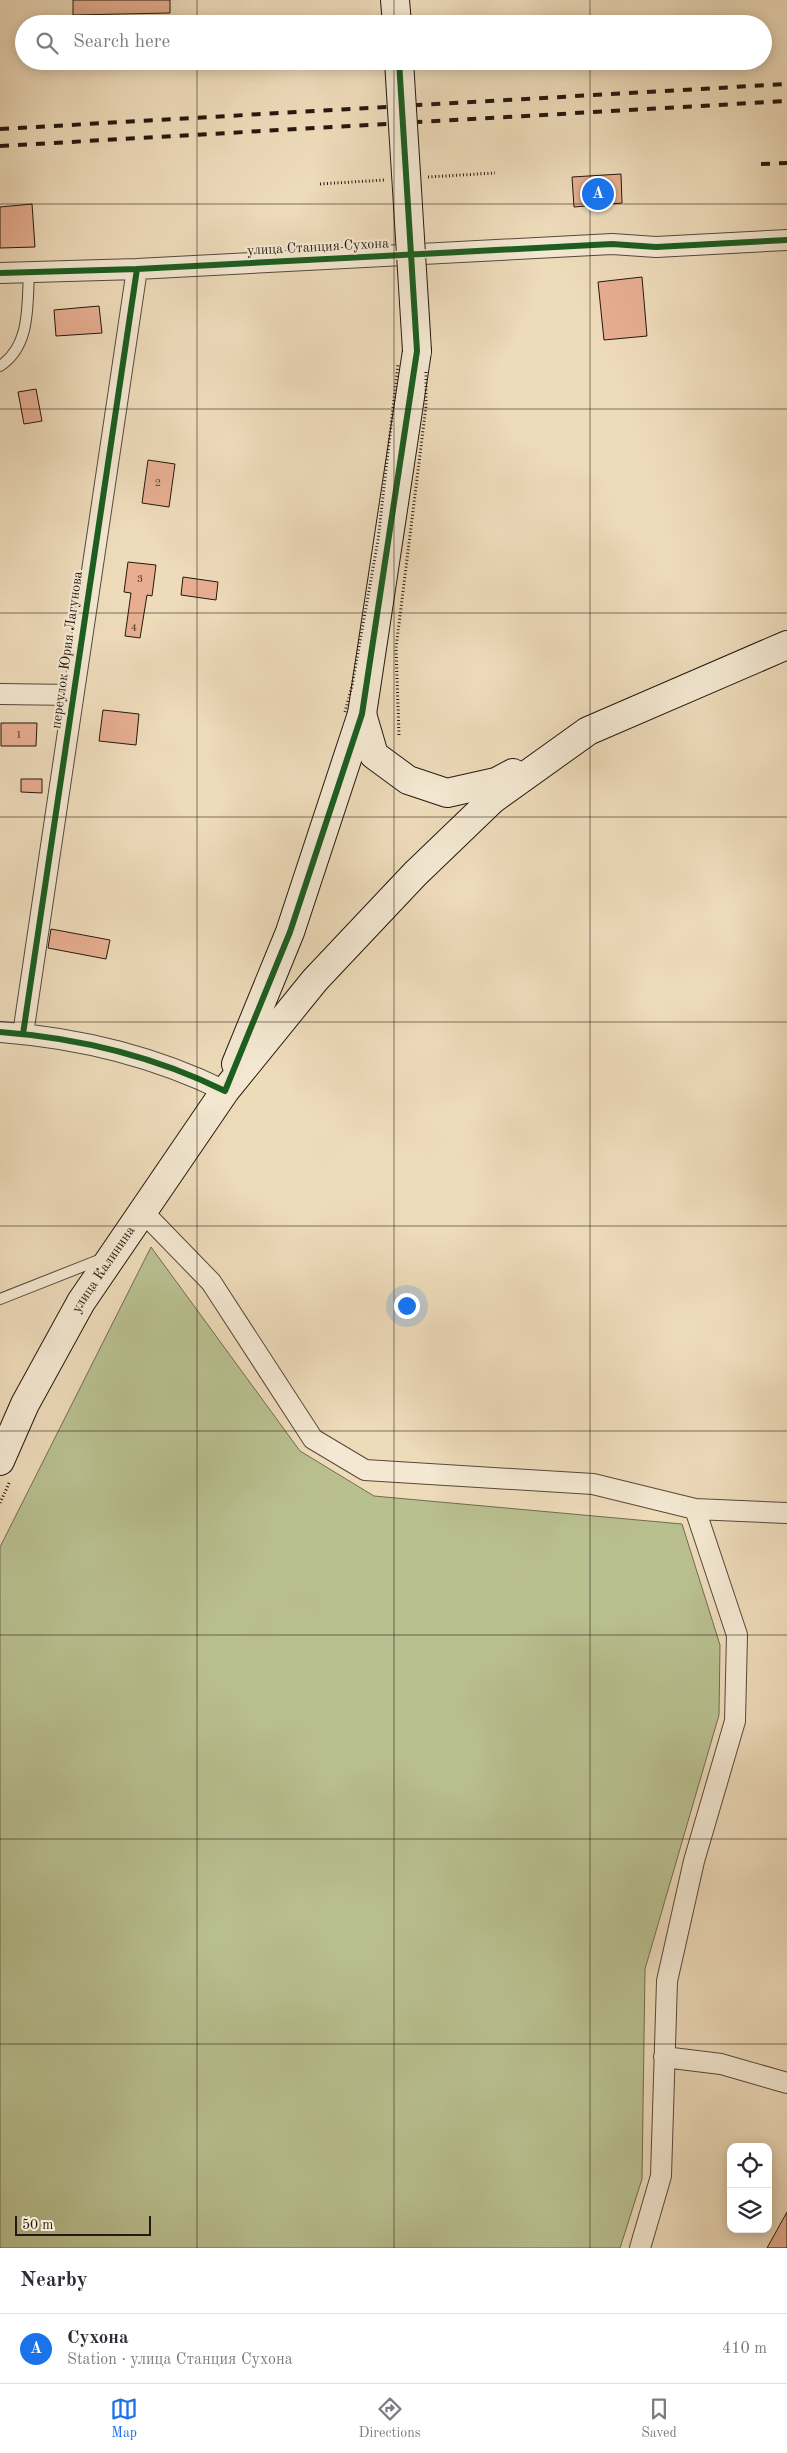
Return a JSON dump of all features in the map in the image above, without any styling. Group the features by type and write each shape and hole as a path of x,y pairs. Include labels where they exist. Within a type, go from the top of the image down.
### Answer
{"street":[{"path":"395,0 396,15"},
{"path":"225,1091 290,932 354,713 417,352 400,70"},
{"name":"улица Станция Сухона","path":"0,273 137,269 612,244 656,247 787,240"},
{"name":"переулок Юрия Лагунова","path":"23,1034 137,269"},
{"path":"354,713 374,755 408,780 447,792 496,782 588,732 787,645"},
{"path":"0,694 73,695"},
{"path":"225,1091 316,980 415,874 493,799 588,732"},
{"path":"0,1032 80,1042 154,1060 225,1091"},
{"name":"улица Калинина","path":"5,1470 25,1404 72,1319 225,1091"},
{"path":"143,1212 210,1282 313,1439 364,1470 593,1484 696,1509 787,1513"},
{"path":"640,2248 661,2176 667,1981 694,1861 735,1721 737,1635 696,1509"},
{"path":"664,2057 721,2064 787,2083"}],"lane":[{"path":"0,366 18,348 25,329 29,272"},
{"path":"0,1299 114,1254"}],"path":[{"path":"320,184 495,173"},
{"path":"354,713 352,686 378,540 399,357"},
{"path":"399,735 396,648 426,406 426,368"},
{"path":"0,1503 5,1470"}],"green space":[{"path":"151,1247 300,1451 374,1496 682,1524 720,1645 719,1715 645,1969 642,2179 620,2248 0,2248 0,1547"}],"building":[{"path":"73,0 170,0 170,13 73,15"},
{"path":"621,174 622,203 574,207 572,177"},
{"path":"32,204 35,247 0,248 0,207"},
{"path":"642,277 647,336 604,340 598,282"},
{"path":"99,306 102,333 56,336 54,310"},
{"path":"36,389 42,421 24,424 18,392"},
{"path":"148,460 175,464 169,507 142,503"},
{"path":"128,562 156,565 152,596 147,595 140,638 125,636 131,593 124,592"},
{"path":"183,577 218,582 216,600 181,595"},
{"path":"103,710 139,714 136,745 99,741"},
{"path":"1,723 37,723 36,746 1,746"},
{"path":"21,779 42,779 42,793 21,792"},
{"path":"51,929 110,940 106,959 48,948"},
{"path":"787,2212 787,2248 767,2248"}],"railway":[{"path":"0,129 787,84"},
{"path":"0,146 787,101"},
{"path":"761,164 787,163"}],"cycle path":[{"path":"0,1032 58,1039 116,1051 171,1068 225,1091 290,932 362,714 417,351 400,70"},
{"path":"0,273 137,269 612,244 656,247 787,240"},
{"path":"23,1034 137,269"}],"place":[{"name":"Сухона","path":"598,194"}]}
